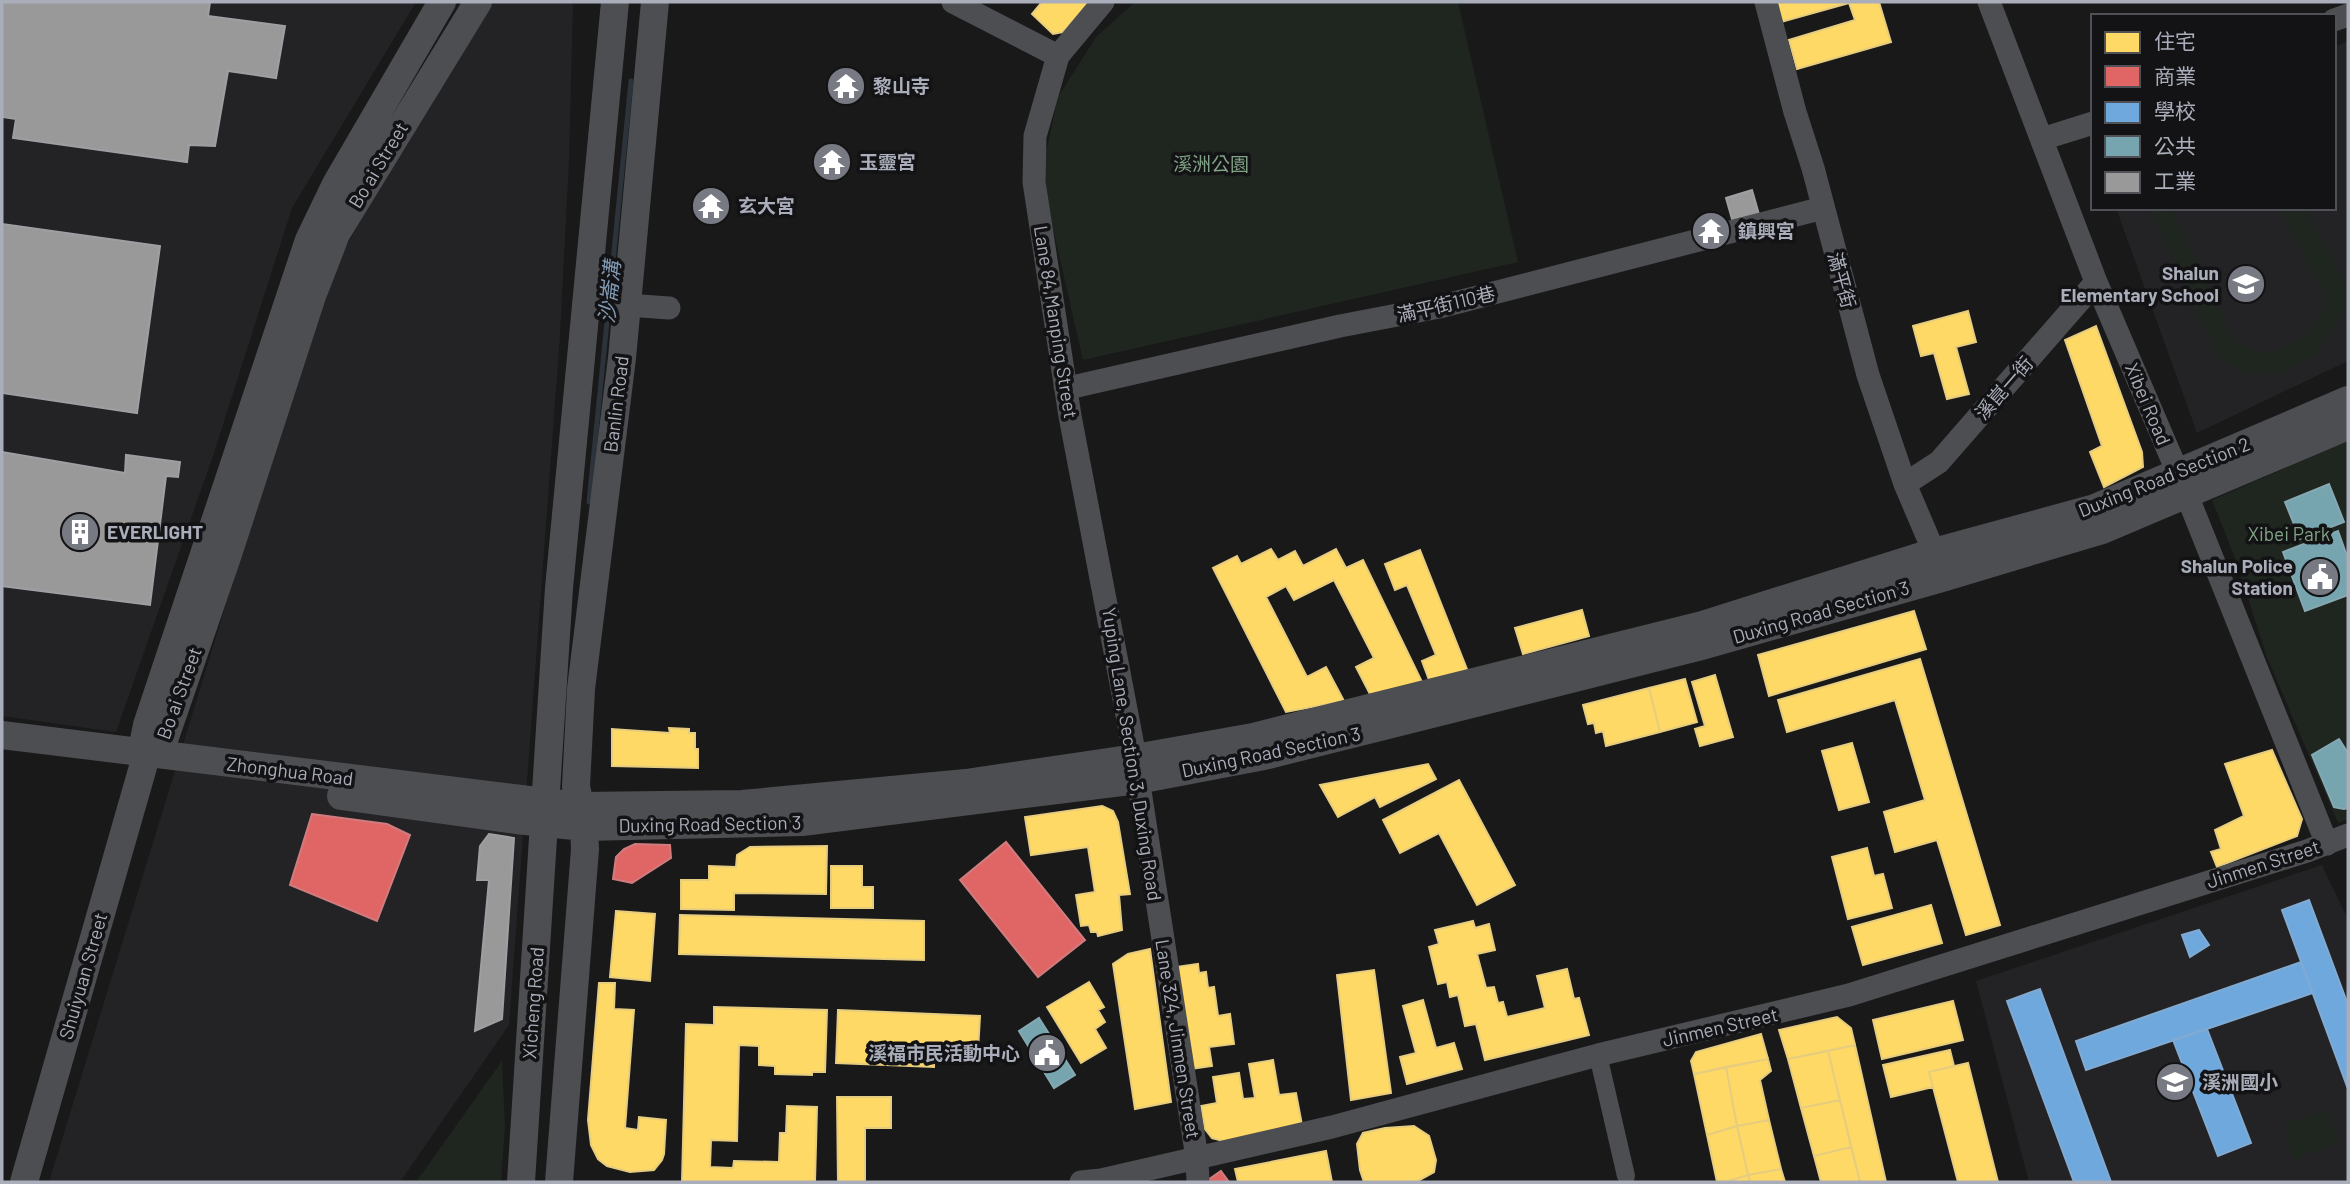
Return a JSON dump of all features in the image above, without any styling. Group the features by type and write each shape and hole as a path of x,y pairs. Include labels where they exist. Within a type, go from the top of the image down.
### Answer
{"street":[{"name":"Bo ai Street","path":"145,761 144,740 147,725 310,240 336,184 442,2"},
{"name":"Bo ai Street","path":"145,761 163,743 312,296 336,234 478,2"},
{"name":"Banlin Road","path":"546,813 559,588 615,2"},
{"name":"Banlin Road","path":"581,816 576,786 581,689 622,358 655,2"},
{"path":"953,2 1058,56 1103,2"},
{"name":"滿平街","path":"1766,2 1868,375 1905,484 1938,565"},
{"name":"Xibei Road","path":"1989,2 2096,282 2182,484 2327,844"},
{"name":"Lane 84,Manping Street","path":"1058,56 1035,136 1034,181 1065,386 1104,588"},
{"path":"2042,139 2091,123"},
{"name":"滿平街110巷","path":"1065,386 1077,386 1340,326 1439,307 1823,208"},
{"name":"溪崑一街","path":"1905,484 1939,462 2096,282"},
{"path":"627,304 669,308"},
{"name":"Duxing Road Section 2","path":"2182,484 2348,400"},
{"name":"Duxing Road Section 2","path":"1938,565 2095,508 2182,484 2348,426"},
{"name":"Duxing Road Section 3","path":"581,816 1137,769 1253,737 1938,565"},
{"name":"Yuping Lane, Section 3, Duxing Road","path":"1104,588 1137,769 1159,921"},
{"name":"Zhonghua Road","path":"2,735 145,761 581,816"},
{"name":"Zhonghua Road","path":"2,752 145,761"},
{"name":"Shuiyuan Street","path":"24,1182 145,761"},
{"name":"Xicheng Road","path":"521,1182 546,813"},
{"name":"Xicheng Road","path":"559,1182 585,849 581,816"},
{"name":"Jinmen Street","path":"1095,1182 1332,1127 1598,1055 1849,995 2327,844 2348,835"},
{"name":"Lane 324, Jinmen Street","path":"1159,921 1197,1158 1198,1182"},
{"path":"1598,1055 1626,1176"}],"shaded area":[{"path":"2,2 416,2 292,208 214,453 116,732 2,716"},
{"path":"486,2 573,2 569,160 560,335 509,1025 400,1182 49,1182 322,291 451,54"},
{"name":"Shalun Elementary School","path":"2348,41 2348,361 2197,433 2117,210 2336,210 2336,46"},
{"name":"溪洲國小","path":"2322,865 2348,920 2348,1182 2029,1182 1976,981"}],"green space":[{"name":"溪洲公園","path":"1135,2 1458,2 1518,262 1083,360 1041,176 1058,97 1096,37"},
{"path":"2150,210 2172,210 2234,342 2256,351 2271,353 2294,344 2307,333 2317,321 2326,298 2280,210 2306,210 2348,288 2348,322 2342,312 2326,341 2305,362 2292,368 2262,374 2241,371 2220,360"},
{"name":"Xibei Park","path":"2348,441 2348,819 2338,823 2266,655 2237,563 2212,500"},
{"path":"502,1061 505,1126 501,1182 416,1182"},
{"path":"2327,1111 2340,1141 2293,1160 2284,1123"}],"building: 住宅":[{"path":"1042,2 1090,2 1063,32 1053,34 1032,14"},
{"path":"1776,2 1879,2 1891,42 1797,69 1789,40 1855,20 1849,3 1781,22"},
{"path":"1968,311 1976,342 1956,347 1969,394 1947,399 1934,353 1921,356 1913,326"},
{"path":"2096,326 2142,452 2143,467 2104,487 2090,452 2102,446 2065,340"},
{"path":"1271,549 1278,560 1295,551 1303,566 1336,549 1346,568 1363,560 1423,684 1371,696 1356,667 1374,658 1334,580 1294,600 1286,586 1266,597 1307,677 1326,667 1344,701 1286,712 1213,568 1237,556 1241,564"},
{"path":"1420,550 1472,682 1435,696 1422,661 1436,655 1407,585 1395,590 1385,564"},
{"path":"1582,610 1589,636 1523,654 1515,628"},
{"path":"1914,611 1926,649 1769,696 1758,655"},
{"path":"1920,659 2000,925 1966,935 1937,840 1895,852 1884,812 1925,800 1895,700 1787,732 1778,700"},
{"path":"1715,675 1733,737 1700,746 1695,729 1705,726 1692,682"},
{"path":"1685,679 1697,722 1660,732 1649,688"},
{"path":"1649,688 1660,732 1606,746 1603,731 1596,733 1594,723 1588,724 1583,705"},
{"path":"669,728 689,729 689,733 695,733 698,768 612,766 612,729 670,733"},
{"path":"1852,743 1869,802 1839,810 1822,751"},
{"path":"2272,750 2302,819 2297,836 2217,867 2211,852 2221,849 2215,830 2244,816 2225,764"},
{"path":"1428,764 1436,779 1380,807 1375,797 1338,817 1320,785"},
{"path":"1459,780 1515,885 1477,905 1439,833 1400,853 1383,820"},
{"path":"1102,806 1113,811 1118,822 1130,894 1119,895 1122,930 1098,936 1097,932 1091,932 1089,925 1081,926 1076,895 1095,892 1088,847 1031,855 1025,817"},
{"path":"827,846 826,894 734,893 734,910 681,909 681,880 709,880 709,866 736,867 737,855 750,847"},
{"path":"1867,848 1874,876 1883,874 1892,908 1848,919 1832,857"},
{"path":"831,866 862,866 862,887 873,887 873,908 831,908"},
{"path":"1931,905 1942,943 1863,965 1852,927"},
{"path":"616,911 655,914 650,981 610,977"},
{"path":"680,915 924,921 924,960 679,954"},
{"path":"1473,921 1475,928 1489,924 1495,950 1477,954 1486,988 1494,987 1498,1003 1503,1002 1507,1017 1545,1008 1537,976 1567,969 1574,999 1579,998 1589,1035 1485,1060 1476,1024 1465,1026 1458,995 1450,997 1447,982 1438,984 1429,947 1439,944 1435,930"},
{"path":"1150,949 1171,1102 1135,1109 1113,964 1128,954"},
{"path":"1198,964 1199,973 1206,972 1208,988 1214,987 1218,1016 1230,1014 1234,1044 1209,1047 1212,1066 1190,1069 1176,967"},
{"path":"1374,970 1391,1093 1351,1100 1337,975"},
{"path":"1089,982 1104,1007 1098,1010 1105,1022 1095,1029 1106,1048 1081,1063 1047,1007"},
{"path":"599,983 615,983 614,1009 634,1010 625,1128 638,1130 639,1117 666,1120 664,1154 654,1170 630,1172 607,1166 598,1159 591,1145 588,1120"},
{"path":"1423,1000 1436,1048 1454,1043 1462,1069 1407,1084 1400,1057 1416,1053 1403,1006"},
{"path":"1953,1001 1963,1040 1882,1059 1873,1020"},
{"path":"714,1007 827,1010 825,1072 812,1072 812,1075 775,1074 775,1066 759,1065 759,1046 739,1045 737,1141 711,1140 710,1167 733,1168 734,1161 779,1162 780,1133 786,1133 787,1106 817,1107 815,1182 682,1182 686,1024 714,1025"},
{"path":"838,1010 980,1016 978,1051 934,1049 934,1067 836,1063"},
{"path":"1837,1017 1851,1028 1855,1045 1788,1059 1779,1030"},
{"path":"1761,1034 1768,1059 1694,1074 1691,1061 1696,1052"},
{"path":"1855,1045 1886,1182 1860,1182 1828,1051"},
{"path":"1950,1050 1954,1066 1929,1072 1933,1087 1891,1097 1883,1065"},
{"path":"1828,1051 1840,1100 1801,1108 1788,1059"},
{"path":"1768,1059 1771,1071 1760,1080 1769,1120 1737,1126 1726,1067"},
{"path":"1273,1060 1279,1095 1296,1093 1302,1125 1227,1142 1212,1138 1205,1129 1201,1106 1217,1103 1213,1077 1239,1073 1243,1099 1255,1098 1249,1064"},
{"path":"1968,1063 1998,1182 1958,1182 1929,1072"},
{"path":"1726,1067 1737,1126 1707,1135 1694,1074"},
{"path":"837,1097 891,1097 891,1128 865,1128 865,1182 838,1182"},
{"path":"1840,1100 1851,1147 1814,1156 1801,1108"},
{"path":"1769,1120 1781,1169 1748,1175 1737,1126"},
{"path":"1414,1126 1429,1136 1436,1160 1434,1172 1416,1182 1364,1182 1357,1144 1363,1133"},
{"path":"1737,1126 1748,1175 1717,1182 1707,1135"},
{"path":"1851,1147 1860,1182 1821,1182 1814,1156"},
{"path":"1326,1151 1332,1182 1238,1182 1235,1169"},
{"path":"1781,1169 1785,1182 1750,1182 1748,1175"},
{"path":"1748,1175 1750,1182 1725,1182"}],"building: 商業":[{"path":"312,814 387,824 410,835 377,921 290,885"},
{"path":"1006,842 1085,940 1038,977 960,880"},
{"path":"635,844 670,845 671,858 632,883 613,879 616,857"},
{"path":"1221,1171 1229,1182 1205,1182"}],"building: 學校":[{"path":"2309,900 2348,1005 2348,1089 2282,910"},
{"path":"2199,930 2209,945 2190,957 2182,935"},
{"path":"2301,962 2313,993 2086,1070 2076,1041"},
{"path":"2040,989 2111,1182 2074,1182 2007,1001"},
{"path":"2207,1029 2251,1143 2218,1156 2173,1040"}],"building: 公共":[{"path":"2329,484 2344,522 2300,539 2285,502"},
{"name":"Shalun Police Station","path":"2338,531 2348,559 2348,595 2305,611 2283,552"},
{"path":"2339,739 2348,753 2348,808 2344,809 2334,807 2312,755"},
{"name":"溪福市民活動中心","path":"1039,1018 1075,1075 1054,1088 1019,1031"}],"building: 工業":[{"path":"2,2 210,2 208,16 285,26 276,78 228,71 215,146 189,145 187,162 13,138 16,119 2,117"},
{"path":"1752,190 1760,218 1734,226 1726,198"},
{"path":"2,224 160,246 137,413 2,393"},
{"name":"EVERLIGHT","path":"2,452 125,473 126,455 180,462 178,477 166,476 150,605 2,586"},
{"path":"489,834 514,838 502,1019 475,1031 489,880 477,880 480,846"}],"waterway":[{"name":"沙崙溝","path":"589,502 631,81"}],"place":[{"name":"黎山寺","path":"846,86"},
{"name":"玉靈宮","path":"832,162"},
{"name":"玄大宮","path":"711,206"},
{"name":"鎮興宮","path":"1711,231"},
{"name":"Shalun Elementary School","path":"2246,284"},
{"name":"EVERLIGHT","path":"80,532"},
{"name":"Shalun Police Station","path":"2320,577"},
{"name":"溪福市民活動中心","path":"1047,1053"},
{"name":"溪洲國小","path":"2175,1082"}]}
